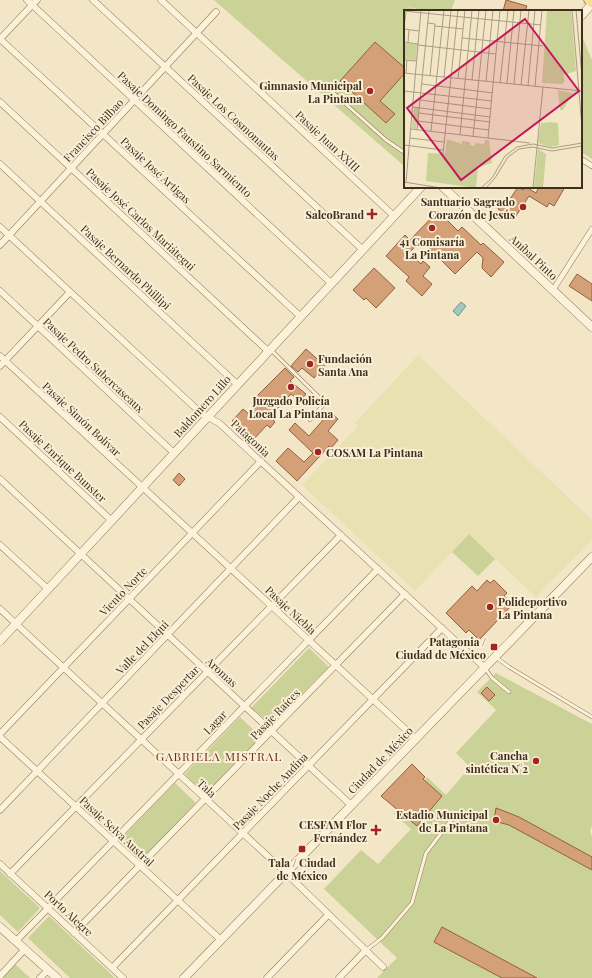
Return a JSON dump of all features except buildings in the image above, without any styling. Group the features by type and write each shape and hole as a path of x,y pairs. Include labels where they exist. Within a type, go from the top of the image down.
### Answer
{"main road":[{"path":"589,0 592,3"}],"street":[{"name":"Pasaje Domingo Faustino Sarmiento","path":"27,0 34,2 134,100 330,283"},
{"name":"Pasaje Los Cosmonautas","path":"93,0 362,249"},
{"name":"Pasaje Juan XXIII","path":"161,0 394,216"},
{"path":"0,39 34,2"},
{"path":"582,15 592,3"},
{"name":"Francisco Bilbao","path":"0,245 216,12"},
{"name":"Pasaje José Artigas","path":"0,39 300,316"},
{"name":"Pasaje José Carlos Mariátegui","path":"0,102 268,350"},
{"path":"582,160 592,166"},
{"name":"Pasaje Bernardo Phillipi","path":"0,164 237,384"},
{"name":"Baldomero Lillo","path":"0,640 112,521 330,283 420,188"},
{"name":"Aníbal Pinto","path":"444,188 592,327"},
{"name":"Patagonia","path":"0,227 202,414 219,423 485,668"},
{"path":"553,290 592,229"},
{"name":"Pasaje Pedro Subercaseaux","path":"0,291 174,453"},
{"path":"0,366 70,292"},
{"name":"Pasaje Simón Bolívar","path":"0,356 152,496"},
{"name":"Pasaje Enrique Bunster","path":"0,417 112,521"},
{"name":"Viento Norte","path":"0,735 261,462"},
{"name":"Aromas","path":"0,479 351,805"},
{"name":"Pasaje Niebla","path":"152,496 416,739"},
{"name":"Valle del Elqui","path":"0,810 299,497"},
{"name":"Pasaje Despertar","path":"10,874 341,535"},
{"path":"0,545 48,589"},
{"name":"Ciudad de México","path":"184,978 592,557"},
{"name":"Lagar","path":"16,941 378,569"},
{"name":"Pasaje Raíces","path":"74,933 272,732 405,594"},
{"name":"Tala","path":"0,609 205,800 286,873 383,967"},
{"name":"Pasaje Noche Andina","path":"112,968 442,628"},
{"name":"Pasaje Selva Austral","path":"0,735 37,771 221,940"},
{"name":"Porto Alegre","path":"0,864 123,978"},
{"path":"267,978 328,915"},
{"path":"0,926 57,978"},
{"path":"0,976 24,949"},
{"path":"340,978 366,951"},
{"path":"40,978 48,970"}],"lane":[{"path":"330,90 386,140 404,152"},
{"path":"268,350 325,403 310,420"},
{"path":"495,656 508,667 592,717"},
{"path":"485,668 492,678 509,692"},
{"path":"366,951 382,938 412,903 426,853 455,815"}],"shaded area":[{"path":"418,355 592,520 592,540 536,597 469,534 415,591 302,485 358,426 355,423"}],"green space":[{"path":"214,0 455,0 451,10 420,10 401,4 417,10 404,10 403,165"},
{"path":"582,36 592,60 592,159 582,153"},
{"path":"469,534 495,559 478,576 452,552"},
{"path":"309,648 329,667 271,725 251,708"},
{"name":"Estadio Municipal de La Pintana","path":"496,673 592,724 592,826 590,831 592,837 592,978 377,978 397,958 324,889 361,850 378,864 411,829 393,813 427,777 446,795 470,767 456,753 496,710 477,692"},
{"path":"240,717 261,737 205,794 185,774"},
{"path":"175,783 196,803 140,861 119,841"},
{"path":"0,871 40,908 18,932 0,915"},
{"path":"49,916 115,978 70,978 28,938"},
{"path":"15,964 30,978 2,978"}],"water":[{"path":"461,302 466,306 458,316 453,311"}],"place":[{"name":"Gimnasio Municipal La Pintana","path":"370,91"},
{"name":"Santuario Sagrado Corazón de Jesús","path":"523,207"},
{"name":"SalcoBrand","path":"372,214"},
{"name":"41 Comisaría La Pintana","path":"432,228"},
{"name":"Fundación Santa Ana","path":"310,364"},
{"name":"Juzgado Policía Local La Pintana","path":"291,387"},
{"name":"COSAM La Pintana","path":"318,452"},
{"name":"Polideportivo La Pintana","path":"490,607"},
{"name":"Patagonia / Ciudad de México","path":"494,647"},
{"name":"Cancha sintética N°2","path":"536,761"},
{"name":"Estadio Municipal de La Pintana","path":"496,820"},
{"name":"CESFAM Flor Fernández","path":"376,830"},
{"name":"Tala / Ciudad de México","path":"302,849"}],"district":[{"name":"GABRIELA MISTRAL","path":"219,756"}]}
